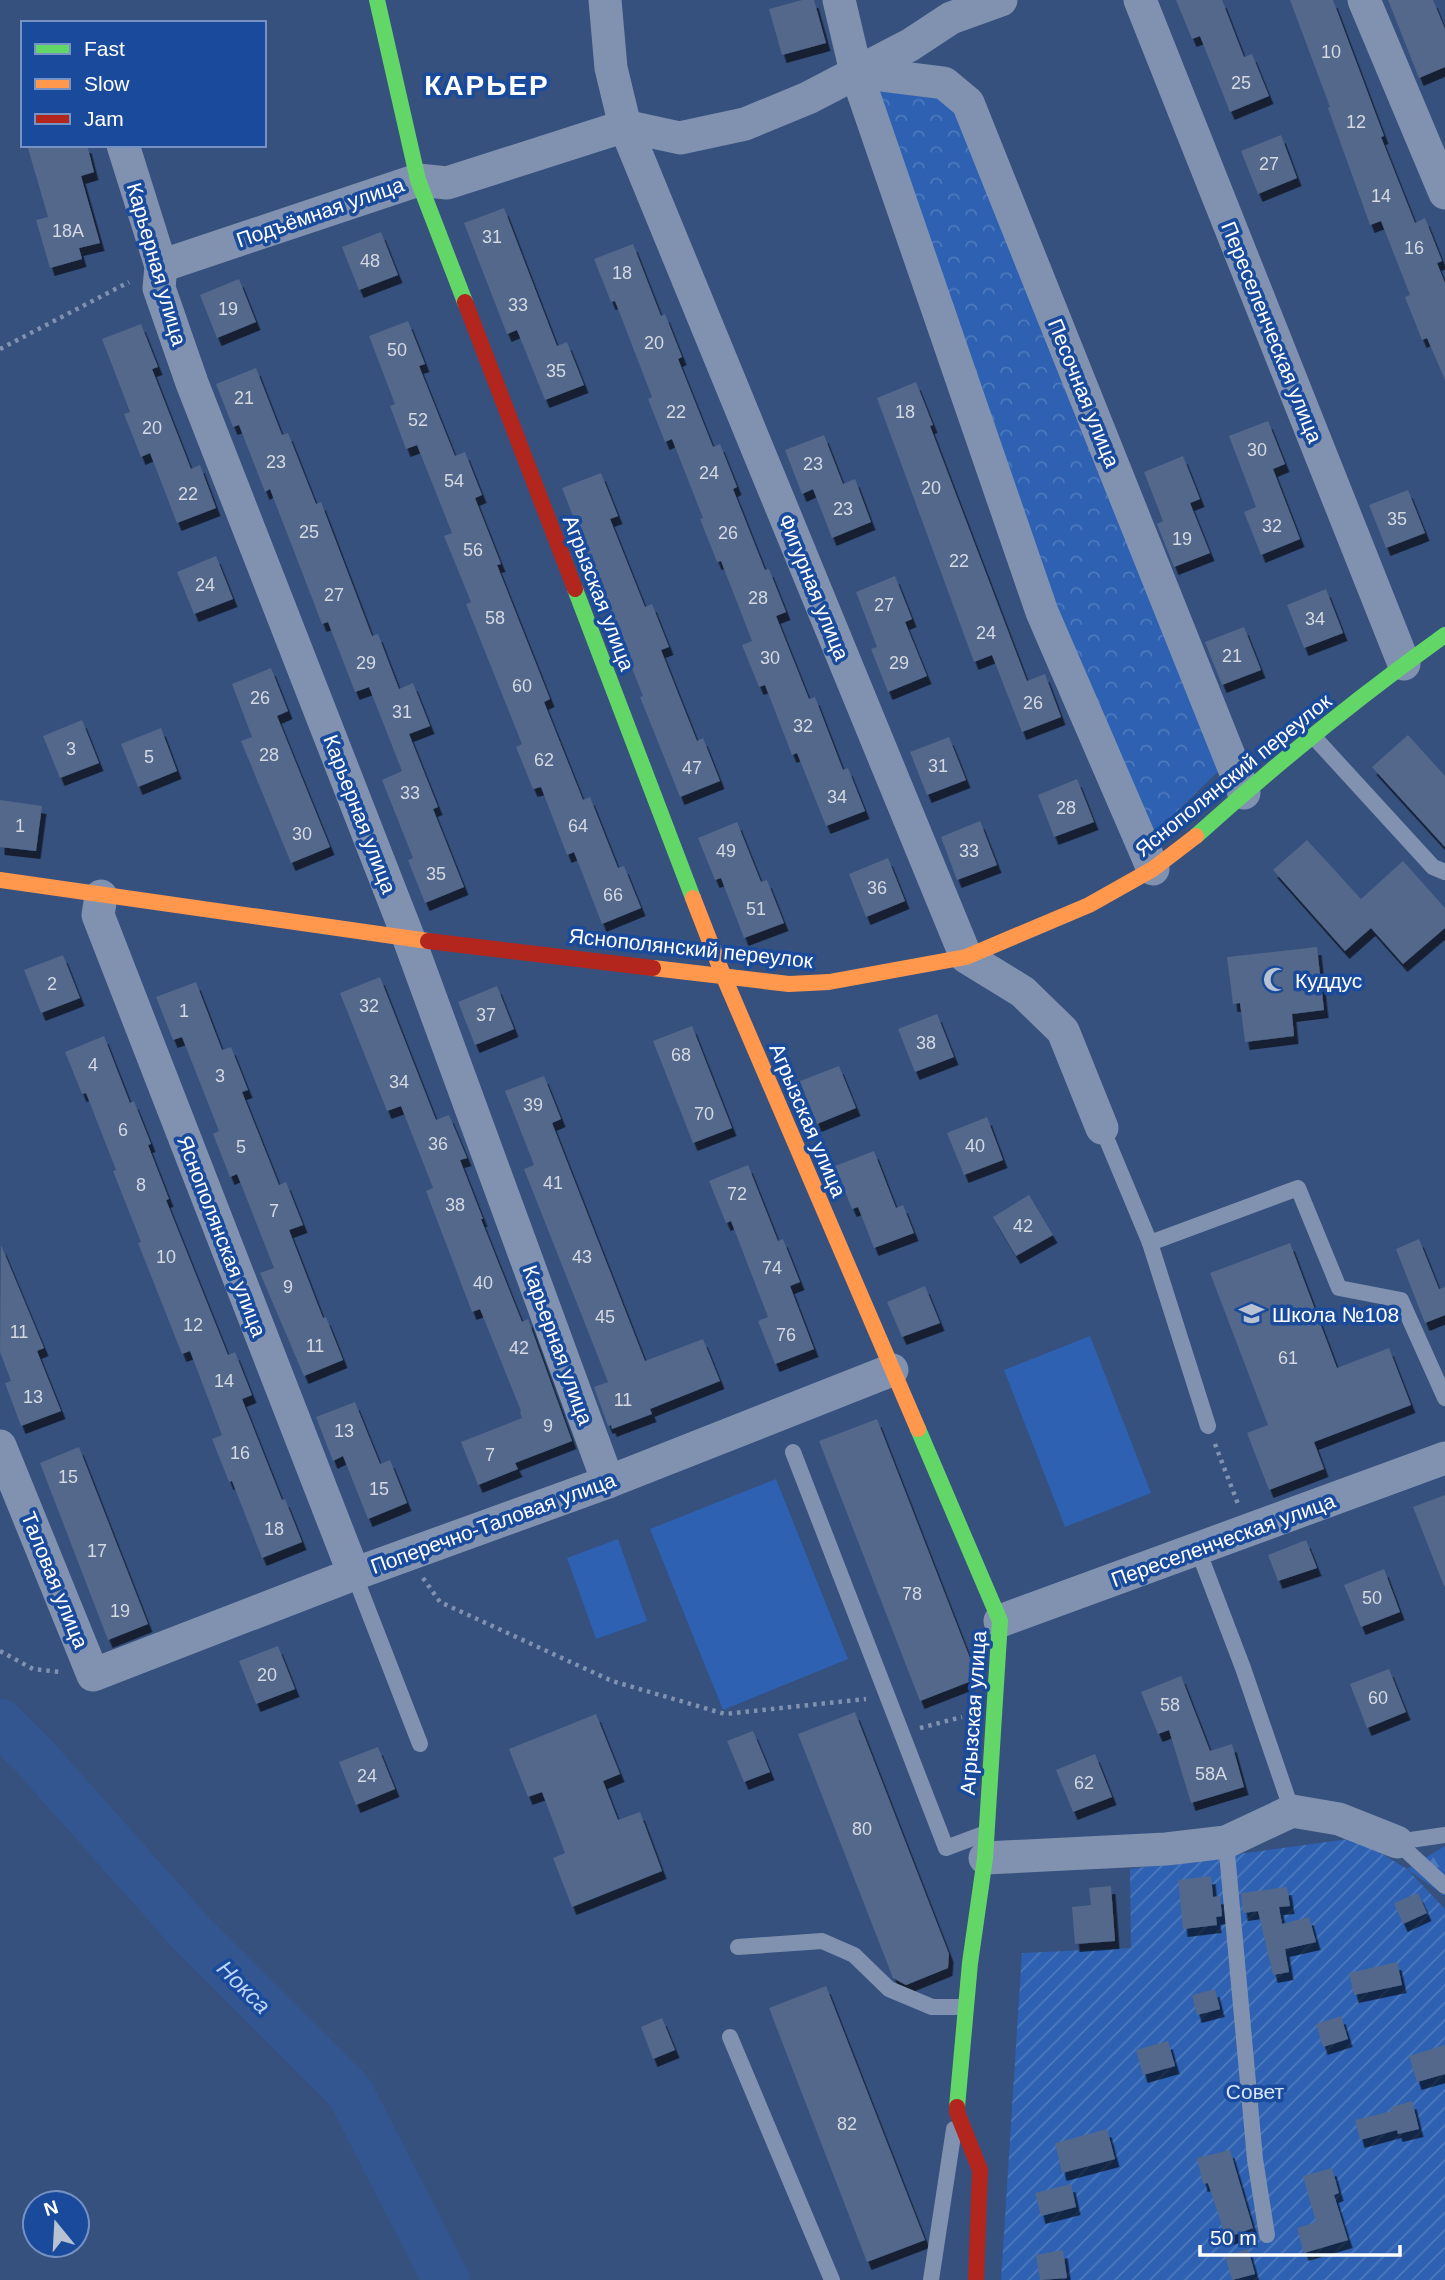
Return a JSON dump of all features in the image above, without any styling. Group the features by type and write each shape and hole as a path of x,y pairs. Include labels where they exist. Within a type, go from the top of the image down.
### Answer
{"street":[{"name":"Агрызская улица","path":"377,0 418,180 723,975 1000,1621 985,1846 965,2007 957,2112 980,2170 976,2280"},
{"name":"Фигурная улица","path":"606,0 611,68 625,126 966,957"},
{"path":"839,0 856,72 1042,612 1153,869"},
{"path":"625,126 680,138 744,124 808,98 910,44 951,18 1001,0"},
{"name":"Переселенческая улица","path":"1140,0 1404,664"},
{"path":"1364,0 1445,193"},
{"name":"Песочная улица","path":"856,72 944,83 968,103 1244,793"},
{"name":"Подъёмная улица","path":"161,266 418,180 447,183 625,126"},
{"name":"Карьерная улица","path":"123,147 161,266 159,288 192,383 409,939 608,1482"},
{"name":"Яснополянский переулок","path":"0,880 409,939 789,984 830,982 966,957 1089,905 1153,869 1185,846 1313,736 1445,635"},
{"name":"Яснополянская улица","path":"101,896 98,915 354,1574"},
{"path":"966,957 1023,992 1063,1031 1102,1128"},
{"name":"Поперечно-Таловая улица","path":"93,1675 354,1574 608,1482 892,1370"},
{"name":"Таловая улица","path":"0,1446 93,1675"},
{"name":"Переселенческая улица","path":"1000,1621 1445,1458"},
{"path":"985,1846 1166,1849 1226,1842 1292,1811 1339,1819 1397,1842"}],"lane":[{"path":"1313,736 1433,867 1445,872"},
{"path":"1102,1128 1150,1243 1208,1426"},
{"path":"1150,1243 1297,1188 1339,1288 1401,1300 1445,1398"},
{"path":"793,1452 946,1847 985,1846"},
{"path":"1198,1550 1243,1668 1292,1811"},
{"path":"354,1574 419,1744"},
{"path":"1397,1842 1445,1835"},
{"path":"1226,1842 1255,2159 1267,2235"},
{"path":"1397,1842 1445,1886"},
{"path":"738,1947 822,1941 854,1955 889,1989 932,2007 965,2007"},
{"path":"730,2036 832,2280"},
{"path":"931,2280 957,2112"}],"path":[{"path":"0,349 161,266"},
{"path":"1208,1426 1247,1531"},
{"path":"406,1555 440,1602 612,1681 725,1714 871,1698 890,1702 920,1729 995,1707"},
{"path":"0,1650 33,1670 93,1675"}],"green space":[{"path":"946,77 1233,757 1136,851 858,94"},
{"path":"1090,1336 1151,1493 1065,1527 1004,1370"},
{"path":"776,1479 848,1659 723,1710 650,1529"},
{"path":"618,1539 647,1621 596,1639 567,1558"},
{"name":"Совет","path":"1356,1838 1407,1869 1445,1909 1445,2280 1001,2280 1022,1953 1131,1948 1130,1869"},
{"path":"1445,1846 1445,1896 1407,1869"}],"building":[{"path":"802,0 814,0 826,43 782,55 769,9"},
{"path":"1176,0 1222,0 1244,57 1252,54 1269,96 1230,112 1200,36 1192,39"},
{"path":"1290,0 1333,0 1384,136 1381,137 1415,223 1425,218 1442,261 1437,263 1445,283 1445,380 1427,338 1422,340 1405,297 1410,295 1381,221 1370,225"},
{"path":"1388,0 1433,0 1445,29 1445,67 1419,78"},
{"path":"1281,135 1297,178 1258,194 1241,151"},
{"path":"28,147 88,147 94,172 81,176 100,243 79,248 82,259 50,268 36,220 48,217"},
{"path":"504,208 557,346 567,342 584,385 545,400 517,330 507,334 464,223"},
{"path":"381,232 398,275 359,290 342,247"},
{"path":"633,244 661,316 665,314 682,357 678,359 713,447 720,444 737,487 733,489 765,570 769,569 786,612 776,616 809,699 815,697 843,770 848,768 865,811 826,826 797,753 792,755 765,685 759,687 742,645 752,641 721,561 717,562 672,439 665,442 648,399 652,397 615,301 611,302 594,259"},
{"path":"239,279 256,322 217,338 200,295"},
{"path":"408,321 425,364 419,366 455,456 465,452 482,495 475,498 501,564 497,565 550,699 544,702 583,800 590,797 618,868 624,866 641,908 602,924 574,852 567,855 541,787 533,789 516,747 522,744 466,604 471,602 444,536 452,533 417,445 406,449 390,406 395,404 369,336"},
{"path":"141,324 158,367 152,369 191,469 200,465 216,508 177,523 150,453 141,457 124,414 130,412 102,339"},
{"path":"256,368 282,435 288,433 316,504 321,502 372,636 378,634 399,689 413,683 430,726 409,734 438,807 433,809 464,887 425,903 408,860 413,858 382,780 402,771 369,687 355,692 328,622 322,624 270,489 265,492 239,425 233,427 216,384"},
{"path":"916,382 933,425 930,426 1027,681 1045,674 1061,717 1022,732 992,655 974,662 877,398"},
{"path":"1268,421 1285,464 1273,469 1300,539 1261,555 1244,512 1256,507 1229,436"},
{"path":"824,435 843,484 855,479 871,522 832,538 813,489 802,494 785,450"},
{"path":"1183,456 1200,499 1190,503 1210,553 1174,567 1157,524 1163,521 1144,472"},
{"path":"601,473 618,516 610,519 645,607 652,604 669,647 661,650 697,741 703,738 720,781 680,797 640,697 643,696 586,558 589,557 562,488"},
{"path":"1408,490 1425,533 1386,548 1369,505"},
{"path":"216,556 233,599 194,614 177,572"},
{"path":"895,576 912,619 905,622 927,676 888,692 871,649 877,647 856,592"},
{"path":"1326,589 1343,633 1304,648 1287,605"},
{"path":"1244,627 1261,670 1222,685 1205,642"},
{"path":"271,668 288,711 277,716 330,847 291,863 241,741 252,737 232,684"},
{"path":"82,720 99,763 60,778 43,736"},
{"path":"161,728 177,771 138,787 121,744"},
{"path":"1408,735 1445,776 1445,847 1372,767"},
{"path":"949,737 966,780 927,795 910,752"},
{"path":"1077,779 1094,822 1054,837 1038,795"},
{"path":"0,800 42,806 36,851 0,847"},
{"path":"980,821 997,865 957,880 941,837"},
{"path":"737,822 761,882 767,880 784,923 744,938 721,878 715,880 698,838"},
{"path":"1307,840 1361,899 1403,861 1445,908 1445,928 1403,964 1371,928 1345,951 1273,870"},
{"path":"888,858 905,901 866,917 849,874"},
{"name":"Куддус","path":"1317,947 1324,1010 1292,1014 1294,1036 1245,1042 1240,1003 1233,1004 1227,957"},
{"path":"63,955 80,998 41,1013 24,970"},
{"path":"380,977 436,1120 449,1115 467,1158 460,1160 481,1219 522,1322 528,1319 572,1441 515,1463 518,1469 478,1485 461,1442 522,1418 521,1411 480,1309 472,1312 426,1191 433,1188 401,1106 387,1111 340,993"},
{"path":"196,982 222,1050 231,1047 248,1090 242,1092 279,1185 286,1182 303,1225 289,1230 323,1318 326,1317 343,1360 304,1376 260,1273 274,1268 237,1174 230,1177 213,1134 219,1131 182,1037 173,1040 156,997"},
{"path":"497,986 514,1029 475,1045 458,1002"},
{"path":"937,1014 954,1057 915,1072 898,1029"},
{"path":"692,1026 732,1128 693,1143 653,1041"},
{"path":"104,1036 130,1103 134,1101 151,1144 148,1145 169,1199 166,1200 228,1355 235,1352 252,1395 242,1399 282,1500 285,1499 302,1542 262,1558 232,1481 229,1482 212,1439 222,1435 190,1351 182,1354 138,1243 141,1242 113,1171 116,1170 86,1093 82,1094 65,1052"},
{"path":"839,1066 856,1108 817,1124 800,1081"},
{"path":"544,1076 561,1119 552,1123 645,1361 703,1339 720,1381 650,1409 652,1414 612,1429 611,1425 608,1426 594,1387 608,1382 524,1169 534,1165 505,1091"},
{"path":"987,1117 1003,1160 964,1175 947,1133"},
{"path":"874,1151 896,1208 903,1205 914,1233 874,1248 858,1207 852,1209 835,1166"},
{"path":"748,1165 778,1241 783,1239 800,1282 790,1286 814,1349 775,1364 758,1321 768,1317 731,1221 726,1223 709,1181"},
{"path":"1029,1195 1053,1235 1016,1256 993,1217"},
{"path":"1419,1239 1439,1289 1445,1287 1445,1315 1425,1323 1396,1249"},
{"path":"1290,1243 1337,1368 1389,1348 1411,1405 1314,1442 1324,1469 1269,1490 1247,1433 1268,1425 1210,1273"},
{"path":"1,1245 44,1348 37,1351 61,1411 21,1426 5,1383 11,1381 0,1352"},
{"path":"925,1286 940,1323 902,1337 887,1302"},
{"path":"355,1402 380,1464 390,1460 407,1503 368,1519 343,1456 333,1461 316,1417"},
{"path":"877,1419 975,1671 974,1680 920,1701 819,1441"},
{"path":"79,1447 148,1624 108,1640 40,1463"},
{"path":"1445,1495 1445,1586 1444,1586 1413,1507"},
{"path":"1306,1540 1317,1568 1278,1581 1268,1555"},
{"path":"1384,1569 1400,1612 1361,1627 1344,1585"},
{"path":"278,1646 295,1689 256,1704 239,1661"},
{"path":"1389,1669 1406,1712 1367,1728 1350,1684"},
{"path":"1181,1676 1210,1751 1232,1744 1244,1787 1191,1803 1169,1730 1158,1734 1141,1692"},
{"path":"855,1712 949,1954 948,1968 906,1985 893,1978 798,1734"},
{"path":"596,1714 620,1774 603,1781 618,1820 640,1812 662,1871 572,1907 553,1858 565,1853 542,1792 528,1797 509,1749"},
{"path":"753,1731 770,1772 744,1782 727,1741"},
{"path":"378,1747 395,1789 356,1805 339,1762"},
{"path":"1095,1754 1112,1797 1073,1812 1056,1770"},
{"path":"1211,1876 1213,1897 1220,1896 1222,1916 1216,1917 1217,1925 1183,1929 1178,1880"},
{"path":"1111,1886 1115,1941 1075,1944 1072,1907 1091,1905 1089,1888"},
{"path":"1287,1887 1290,1906 1279,1907 1282,1924 1309,1917 1316,1942 1285,1949 1289,1972 1273,1975 1258,1911 1243,1913 1241,1893"},
{"path":"1418,1893 1427,1913 1403,1924 1394,1903"},
{"path":"1397,1962 1402,1985 1354,1995 1349,1973"},
{"path":"826,1986 925,2240 867,2262 769,2008"},
{"path":"1215,1989 1220,2009 1197,2015 1192,1995"},
{"path":"1341,2016 1348,2039 1323,2047 1316,2024"},
{"path":"662,2018 675,2050 653,2059 641,2027"},
{"path":"1168,2041 1175,2066 1143,2075 1136,2050"},
{"path":"1445,2045 1445,2074 1417,2082 1409,2056"},
{"path":"1412,2101 1419,2129 1398,2134 1397,2130 1360,2140 1355,2120 1392,2111 1391,2107"},
{"path":"1107,2129 1115,2159 1062,2173 1055,2143"},
{"path":"1230,2150 1253,2228 1226,2238 1208,2183 1203,2184 1197,2158"},
{"path":"1332,2168 1339,2193 1334,2195 1348,2240 1304,2253 1297,2228 1316,2222 1303,2176"},
{"path":"1071,2184 1076,2207 1041,2216 1035,2193"},
{"path":"1248,2249 1255,2274 1232,2280 1225,2256"},
{"path":"1063,2250 1067,2278 1040,2280 1036,2255"}],"waterway":[{"name":"Нокса","path":"0,1722 34,1756 192,1934 350,2092 446,2280"}],"traffic: fast":[{"path":"377,0 418,180 465,302"},
{"path":"575,589 693,898"},
{"path":"1196,836 1317,732 1445,635"},
{"path":"918,1429 1000,1621 985,1858 970,1963 957,2107"}],"traffic: slow":[{"path":"653,968 789,984 829,982 966,957 1089,905 1153,869 1196,836"},
{"path":"0,880 428,941"},
{"path":"693,898 723,975 918,1429"}],"traffic: jam":[{"path":"465,302 575,589"},
{"path":"428,941 653,968"},
{"path":"957,2107 980,2170 976,2280"}],"place":[{"name":"Куддус","path":"1275,980"},
{"name":"Школа №108","path":"1252,1314"}],"district":[{"name":"КАРЬЕР","path":"487,85"}]}
